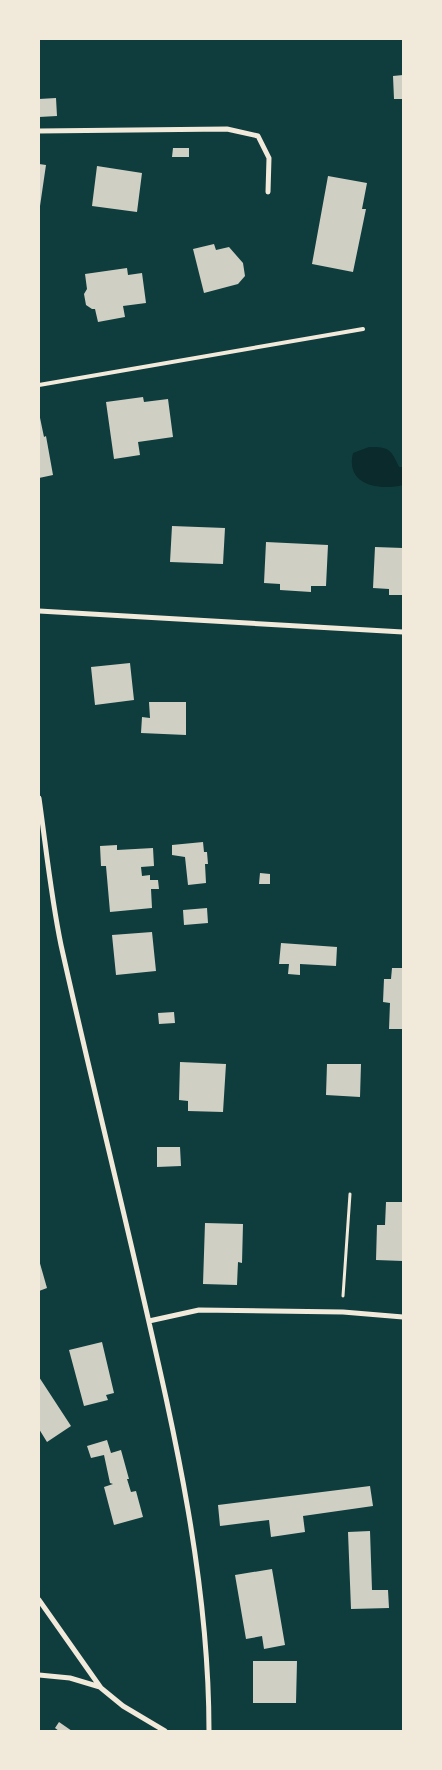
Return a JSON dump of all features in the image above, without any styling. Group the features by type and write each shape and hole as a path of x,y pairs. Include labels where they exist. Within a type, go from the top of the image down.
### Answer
{"street":[{"path":"39,131 227,129 258,136 268,158 268,192"},
{"path":"39,611 403,632"},
{"path":"39,798 61,942 149,1321 178,1456 198,1574 209,1687 209,1731"},
{"path":"149,1321 199,1310 342,1312 403,1317"},
{"path":"39,1600 101,1688 123,1706 165,1731"},
{"path":"39,1675 70,1678 101,1688"}],"lane":[{"path":"39,384 363,329"}],"path":[{"path":"342,1312 350,1194"}],"water":[{"path":"369,447 388,450 394,456 399,467 403,467 403,485 394,487 375,486 359,479 354,472 352,464 353,453"}],"building":[{"path":"403,75 403,99 394,99 393,76"},
{"path":"56,98 57,116 39,117 39,99"},
{"path":"173,148 189,148 189,157 172,157"},
{"path":"39,164 46,165 40,206 39,206"},
{"path":"97,166 142,173 137,212 92,206"},
{"path":"328,176 367,183 362,209 366,209 353,272 312,264"},
{"path":"214,244 216,250 229,247 243,263 245,276 238,284 204,293 193,249"},
{"path":"127,268 128,275 142,273 146,303 123,306 125,317 98,322 95,309 86,305 84,294 87,289 85,274"},
{"path":"143,397 144,402 168,399 173,437 138,442 140,455 114,459 106,402"},
{"path":"39,413 44,437 46,436 53,475 39,478"},
{"path":"172,526 225,528 223,564 170,562"},
{"path":"266,542 328,545 326,586 311,586 311,592 280,590 280,584 264,583"},
{"path":"375,547 403,548 403,595 389,595 389,589 373,588"},
{"path":"130,663 134,700 95,705 91,667"},
{"path":"149,702 186,702 186,735 141,733 142,717 150,718"},
{"path":"203,842 204,852 207,852 208,864 205,864 206,883 188,885 185,857 172,855 172,845"},
{"path":"117,845 117,850 153,848 154,866 141,867 142,876 150,875 150,880 158,880 159,889 151,889 152,908 110,912 106,866 101,866 100,846"},
{"path":"260,873 270,874 270,884 259,884"},
{"path":"207,908 208,923 184,925 183,910"},
{"path":"152,932 156,971 116,975 112,935"},
{"path":"281,943 337,947 336,966 300,964 300,975 288,974 289,964 279,964"},
{"path":"392,968 403,968 403,1029 389,1029 390,1003 383,1002 384,979 391,979"},
{"path":"174,1012 175,1023 159,1024 158,1013"},
{"path":"180,1062 226,1064 223,1112 188,1111 188,1101 179,1100"},
{"path":"327,1064 361,1064 360,1097 326,1095"},
{"path":"157,1147 180,1147 181,1166 157,1167"},
{"path":"386,1202 403,1202 403,1261 376,1260 377,1225 385,1225"},
{"path":"205,1223 243,1224 242,1263 238,1262 237,1285 203,1284"},
{"path":"39,1260 47,1288 39,1291"},
{"path":"102,1342 114,1393 106,1395 108,1400 84,1406 69,1350"},
{"path":"39,1377 71,1426 47,1442 39,1429"},
{"path":"107,1440 111,1453 121,1450 131,1492 136,1491 143,1517 114,1525 104,1487 113,1484 110,1483 104,1455 91,1458 87,1446"},
{"path":"370,1486 373,1506 303,1516 305,1532 271,1537 269,1520 220,1526 218,1505"},
{"path":"370,1531 372,1590 388,1590 389,1608 351,1609 348,1532"},
{"path":"272,1569 285,1645 264,1649 262,1636 246,1639 235,1575"},
{"path":"253,1661 297,1661 296,1703 253,1703"},
{"path":"59,1722 72,1731 59,1731 55,1728"}]}
